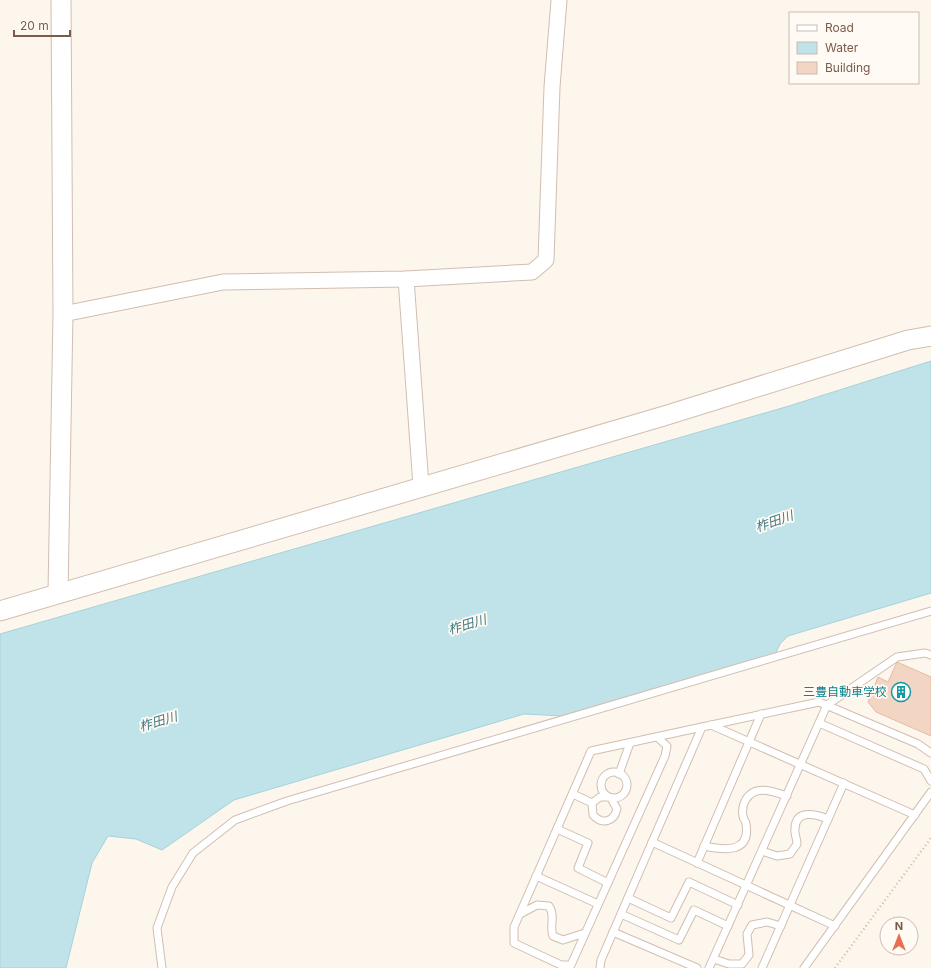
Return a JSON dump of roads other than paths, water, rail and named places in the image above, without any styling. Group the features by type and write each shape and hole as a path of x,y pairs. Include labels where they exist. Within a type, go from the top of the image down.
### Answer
{"street":[{"path":"58,593 63,314 61,0"},
{"path":"63,314 223,282 406,279 532,272 546,260 552,87 559,0"},
{"path":"406,279 421,486"},
{"path":"0,611 421,486 664,416 908,340 931,336"}],"lane":[{"path":"162,968 157,928 172,887 193,853 235,820 287,801 931,611"},
{"path":"709,968 827,705 897,657 924,653 931,655"},
{"path":"656,737 667,746 665,756 571,965 561,965 514,943 514,927 519,914 591,751 761,714 819,702 918,744 931,753"},
{"path":"697,863 761,714"},
{"path":"819,723 924,770 931,781"},
{"path":"711,725 749,743 801,763 914,814"},
{"path":"600,968 601,960 702,727"},
{"path":"619,774 630,743"},
{"path":"592,803 593,815 599,820 607,821 614,816 616,809 614,801 609,797 601,786 604,778 611,773 619,774 625,779 626,787 623,794 609,797 600,797 592,803"},
{"path":"762,968 844,783"},
{"path":"704,846 730,850 739,846 746,832 742,808 750,794 759,790 771,791 787,796"},
{"path":"804,968 931,792"},
{"path":"573,794 592,803"},
{"path":"762,851 777,856 790,854 797,844 795,828 796,821 800,816 817,814 828,819"},
{"path":"557,829 588,844 578,868 608,883"},
{"path":"652,842 834,926"},
{"path":"536,876 598,904"},
{"path":"628,898 671,918 689,882 738,904"},
{"path":"519,914 537,906 549,906 553,916 553,936 563,940 585,933"},
{"path":"621,914 679,940 694,910 728,926"},
{"path":"714,958 729,964 742,964 749,955 746,939 752,925 767,922 781,926"},
{"path":"613,932 696,968"}],"water":[{"name":"柞田川","path":"931,361 931,593 788,636 780,644 775,655 563,716 524,714 234,800 162,850 136,839 108,836 92,863 66,968 0,968 0,634 789,406"}],"place":[{"name":"三豊自動車学校","path":"901,692"}]}
